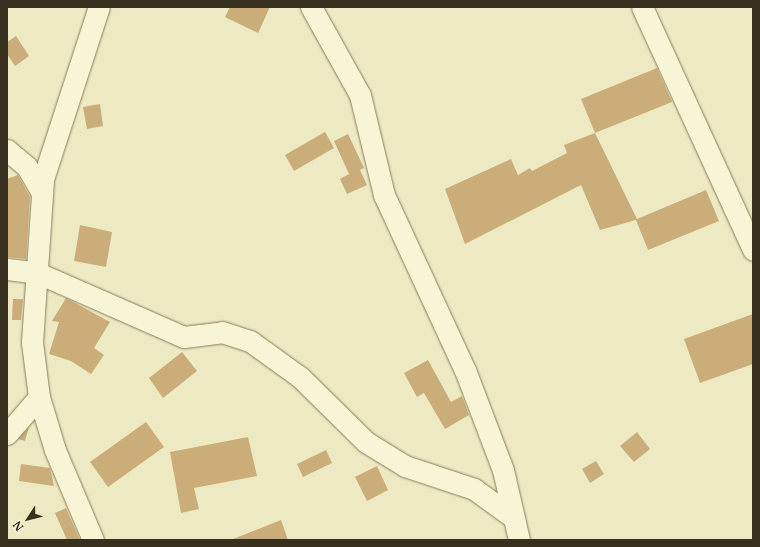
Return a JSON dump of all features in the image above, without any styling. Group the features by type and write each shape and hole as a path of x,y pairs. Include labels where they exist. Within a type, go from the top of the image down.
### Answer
{"street":[{"path":"93,540 55,450 39,397 32,342 38,273 41,191 99,7"},
{"path":"311,7 360,95 384,195 466,370 503,470 519,540"},
{"path":"642,7 753,250"},
{"path":"7,150 27,167 41,191"},
{"path":"7,269 38,273 184,337 222,332 250,341 300,377 366,442 405,466 474,489 514,518"},
{"path":"7,434 39,397"}],"building":[{"path":"230,7 270,7 258,33 225,17"},
{"path":"16,36 29,56 15,66 7,54 7,42"},
{"path":"657,68 672,102 595,133 581,99"},
{"path":"100,104 103,126 87,129 83,107"},
{"path":"325,132 334,148 294,171 285,155"},
{"path":"595,133 637,219 706,190 719,221 648,250 636,220 600,230 581,185 465,244 445,189 511,159 518,175 530,168 532,171 567,153 564,145"},
{"path":"348,134 364,168 360,170 367,185 347,194 340,179 349,174 334,141"},
{"path":"18,175 30,197 26,259 7,257 7,179"},
{"path":"80,225 112,232 106,267 74,261"},
{"path":"66,298 110,322 94,348 104,355 91,374 71,361 49,354 59,322 52,321"},
{"path":"13,299 23,299 21,320 12,320"},
{"path":"753,314 753,364 700,383 684,339"},
{"path":"182,352 197,371 163,398 149,378"},
{"path":"428,360 451,402 462,396 469,415 445,429 424,393 417,397 404,373"},
{"path":"146,422 164,447 108,487 90,462"},
{"path":"29,427 25,441 18,439"},
{"path":"637,432 650,449 634,462 620,446"},
{"path":"248,437 257,476 194,488 199,509 181,513 170,452"},
{"path":"326,450 332,463 303,477 297,464"},
{"path":"596,461 604,474 590,483 582,469"},
{"path":"21,464 50,468 54,486 19,481"},
{"path":"377,466 388,490 367,501 355,477"},
{"path":"66,508 80,540 67,540 55,513"},
{"path":"281,520 288,540 233,540 233,539"}]}
